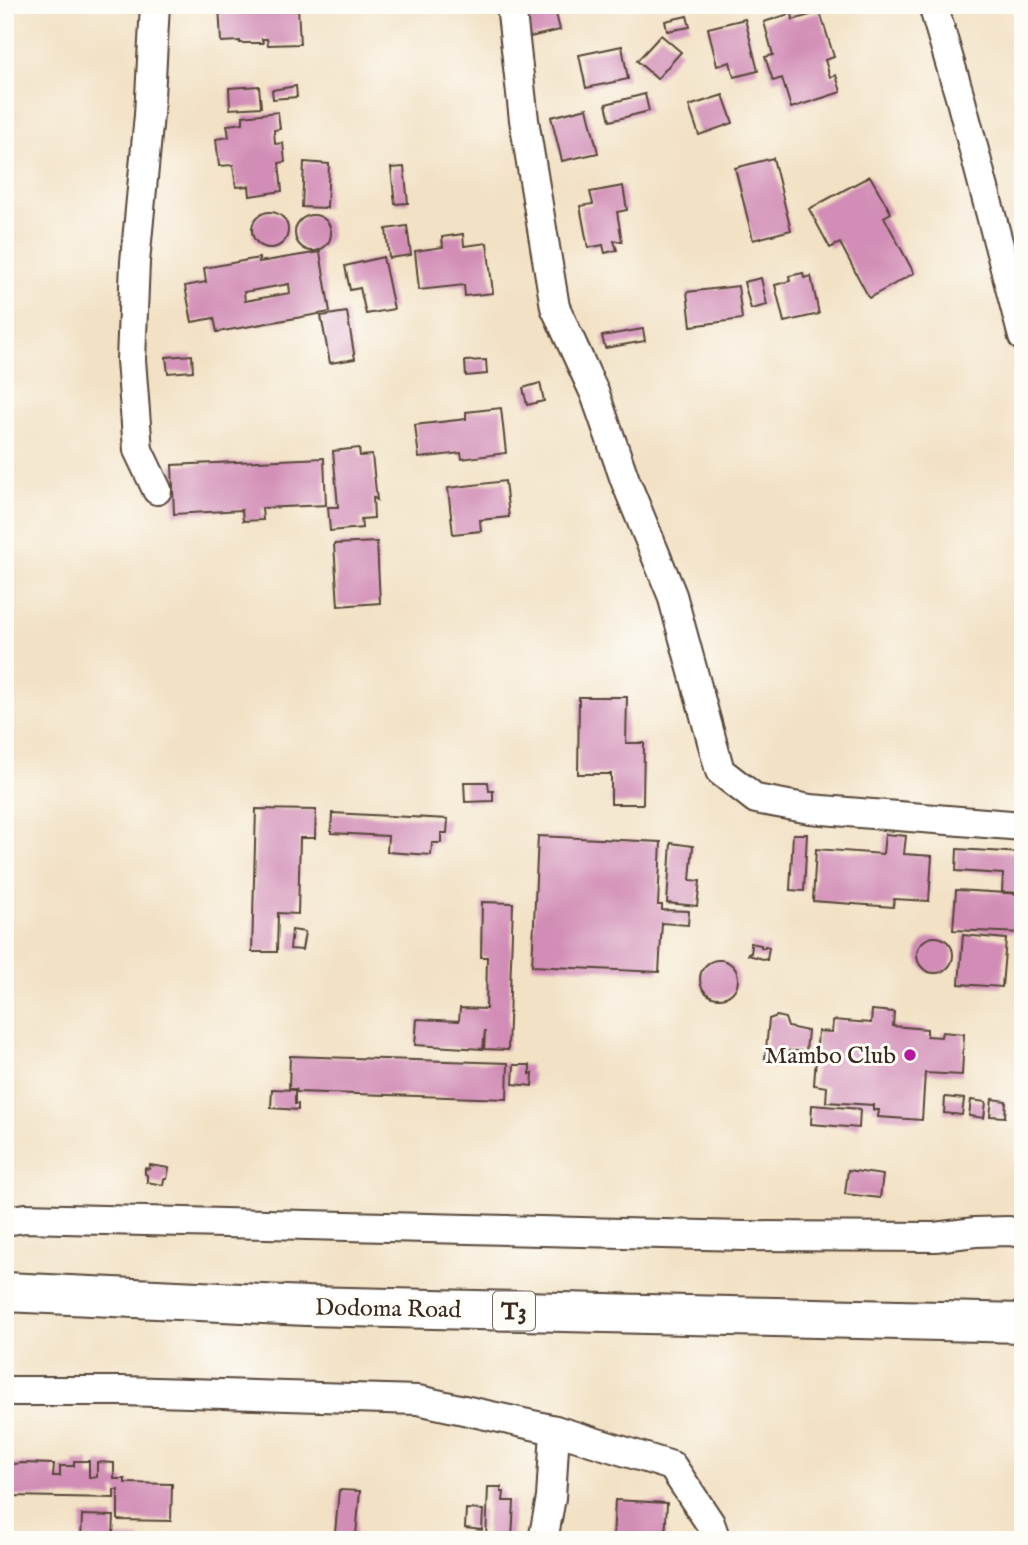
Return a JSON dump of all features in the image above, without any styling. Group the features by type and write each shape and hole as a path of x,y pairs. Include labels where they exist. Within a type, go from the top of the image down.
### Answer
{"highway":[{"name":"Dodoma Road","path":"5,1292 307,1306 1023,1323"}],"street":[{"path":"155,5 149,115 135,262 131,360 138,450 157,490"},
{"path":"511,5 524,120 555,307 595,394 625,481 672,595 720,771 756,799 769,802 810,809 1023,826"},
{"path":"933,5 1023,337"},
{"path":"5,1221 25,1218 744,1236 935,1237 975,1232 1023,1233"},
{"path":"5,1391 122,1391 418,1401 555,1430 672,1466 710,1523 716,1540"},
{"path":"544,1540 551,1498 555,1430"}],"building":[{"path":"219,5 294,5 298,7 300,44 268,45 267,39 262,39 263,43 221,42"},
{"path":"523,5 554,5 560,30 530,37"},
{"path":"820,12 834,57 825,60 830,77 836,75 841,92 791,108 782,78 773,81 765,57 773,55 764,22 792,13 793,20"},
{"path":"687,16 690,27 667,31 665,21"},
{"path":"745,19 758,71 734,77 730,62 717,66 708,28"},
{"path":"661,35 681,52 657,79 637,61"},
{"path":"622,46 628,79 586,88 579,55"},
{"path":"259,86 261,107 230,109 229,88"},
{"path":"296,86 297,97 273,99 272,90"},
{"path":"645,94 649,111 610,121 606,104"},
{"path":"723,95 733,123 699,135 689,106"},
{"path":"587,108 598,153 562,161 551,117"},
{"path":"278,112 280,129 274,130 275,144 283,143 285,162 279,163 282,191 250,196 249,186 236,187 233,165 219,166 216,139 229,137 227,125 243,123 243,116"},
{"path":"773,158 791,230 753,240 735,168"},
{"path":"304,162 329,164 327,208 302,207"},
{"path":"404,167 408,203 395,204 391,168"},
{"path":"870,176 891,213 884,217 914,273 869,298 840,243 830,248 809,209"},
{"path":"623,186 627,210 617,212 622,241 614,241 617,250 605,253 603,245 588,248 580,206 593,204 590,192"},
{"path":"270,212 283,217 288,230 283,243 270,248 257,243 252,230 257,217"},
{"path":"313,215 325,221 331,233 325,245 313,251 301,245 295,233 301,221"},
{"path":"407,226 411,255 389,258 386,229"},
{"path":"463,234 464,246 487,243 493,293 465,296 464,285 419,290 415,251 443,247 442,237"},
{"path":"320,252 330,312 217,332 214,318 192,322 185,286 206,282 204,268 259,258 259,262","holes":["289,284 290,293 245,301 244,292"]},
{"path":"383,257 394,309 366,314 360,288 350,290 345,266"},
{"path":"803,273 804,278 811,276 819,314 784,322 775,285 790,281 789,276"},
{"path":"761,278 767,305 751,309 744,282"},
{"path":"738,286 742,319 691,326 687,292"},
{"path":"347,312 355,359 330,363 321,316"},
{"path":"643,329 645,341 605,348 602,336"},
{"path":"192,355 193,371 168,373 166,357"},
{"path":"486,360 487,374 466,376 465,361"},
{"path":"540,383 544,401 527,405 523,388"},
{"path":"501,408 506,453 462,459 461,453 419,458 415,425 466,419 466,412"},
{"path":"359,448 360,456 372,455 377,500 373,497 374,518 361,519 362,528 330,531 328,507 338,507 333,451"},
{"path":"324,458 326,505 262,508 263,520 243,521 242,510 174,514 172,465"},
{"path":"505,481 509,517 480,520 481,531 453,534 448,488"},
{"path":"377,542 380,603 338,606 334,544"},
{"path":"579,697 627,697 626,743 644,743 643,804 611,804 611,774 578,774"},
{"path":"464,782 488,782 489,791 493,791 493,801 465,802"},
{"path":"256,809 316,810 315,838 300,838 298,914 278,913 277,952 252,952"},
{"path":"332,813 448,819 447,833 441,833 441,843 432,843 431,855 387,852 388,836 331,833"},
{"path":"793,834 807,834 804,891 790,890"},
{"path":"885,834 906,836 904,854 932,856 929,901 894,899 893,907 813,901 816,849 883,854"},
{"path":"538,836 661,842 658,905 662,905 662,910 689,911 688,925 662,923 659,972 532,966"},
{"path":"671,843 693,846 690,880 700,881 697,906 667,903"},
{"path":"957,849 1023,853 1023,893 1002,892 1003,874 956,871"},
{"path":"956,890 1023,894 1023,933 953,930"},
{"path":"482,902 513,903 508,1050 484,1049 485,1030 483,1049 415,1045 417,1019 459,1021 460,1008 486,1009 487,957 481,957"},
{"path":"292,930 305,932 302,950 290,949"},
{"path":"963,935 1006,939 1002,987 959,984"},
{"path":"935,937 948,942 953,955 948,968 935,973 922,968 917,955 922,942"},
{"path":"750,943 769,947 767,960 748,955 751,953"},
{"path":"719,960 732,966 738,979 732,992 719,998 706,992 700,979 706,966"},
{"path":"872,1010 894,1012 893,1026 927,1029 927,1036 941,1037 942,1032 964,1034 962,1075 925,1073 922,1120 878,1117 879,1110 873,1110 873,1105 826,1102 827,1087 814,1085 818,1031 832,1032 833,1020 871,1023"},
{"path":"777,1016 785,1018 788,1027 808,1031 806,1051 786,1051 778,1063 765,1059 769,1019"},
{"path":"290,1056 508,1063 507,1099 297,1092 296,1089 289,1089"},
{"path":"514,1065 530,1065 530,1074 533,1073 532,1086 513,1084"},
{"path":"272,1089 295,1090 298,1110 271,1108"},
{"path":"945,1097 964,1099 962,1115 944,1113"},
{"path":"992,1099 1006,1101 1005,1117 990,1116"},
{"path":"971,1100 986,1102 984,1118 969,1116"},
{"path":"812,1105 860,1109 859,1128 811,1124"},
{"path":"150,1165 169,1168 163,1185 147,1182 145,1168 149,1169"},
{"path":"848,1170 883,1175 880,1198 845,1194"},
{"path":"74,1461 89,1461 89,1477 97,1477 97,1462 114,1463 114,1479 125,1479 125,1483 172,1484 171,1521 118,1520 118,1490 114,1490 114,1498 10,1496 10,1476 5,1476 5,1465 54,1464 53,1476 60,1476 60,1466 74,1466"},
{"path":"488,1487 501,1487 501,1492 504,1492 503,1501 514,1501 512,1540 486,1540"},
{"path":"339,1490 360,1491 356,1535 335,1533"},
{"path":"615,1500 667,1503 665,1540 613,1540"},
{"path":"466,1509 483,1510 482,1530 465,1528"},
{"path":"82,1515 114,1516 113,1537 140,1540 81,1540"}],"place":[{"name":"Mambo Club","path":"910,1055"}]}
